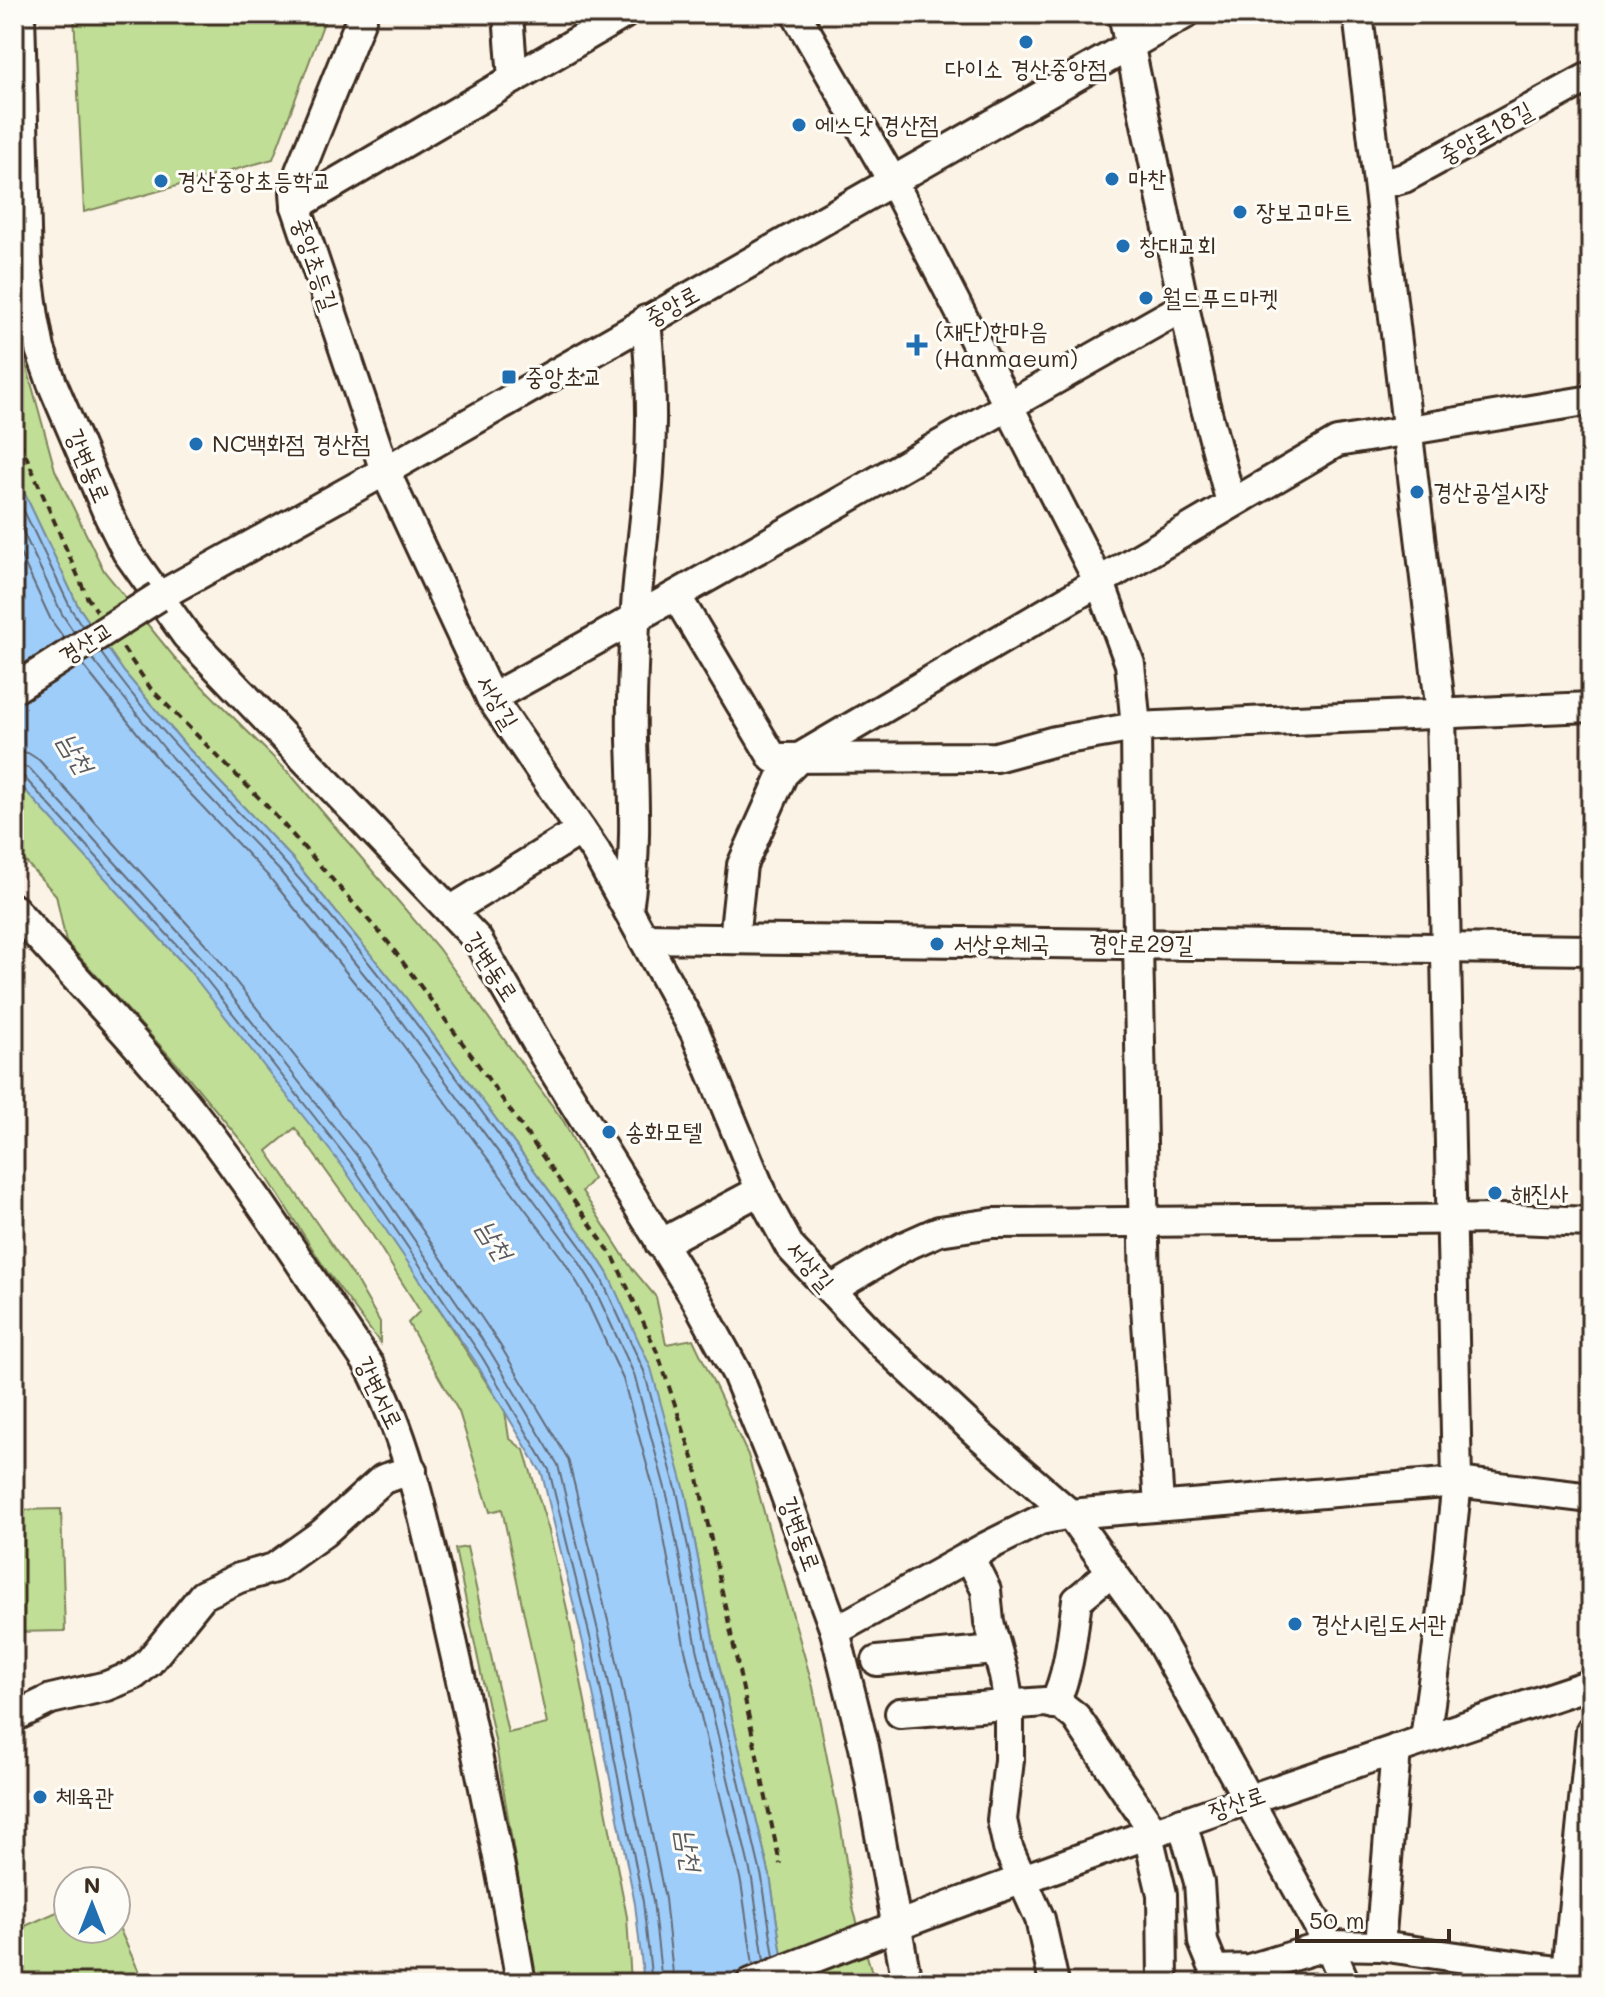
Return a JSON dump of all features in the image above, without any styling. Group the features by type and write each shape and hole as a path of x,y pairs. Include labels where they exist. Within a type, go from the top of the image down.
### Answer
{"street":[{"name":"강변동로","path":"20,14 27,265 40,349 109,516 127,552 186,635 477,939 544,1055 696,1299 737,1374 779,1477 835,1631 864,1747 893,1927 907,1983"},
{"name":"중앙초등길","path":"363,14 300,171 295,192 296,206 385,471"},
{"path":"508,14 513,79"},
{"path":"296,206 624,14"},
{"path":"796,14 893,182 1099,582 1130,664 1136,727 1145,1291 1159,1505"},
{"path":"1123,14 1204,401 1231,503"},
{"name":"중앙로","path":"158,597 385,471 1185,14"},
{"path":"1358,14 1441,713 1457,1482 1425,1739"},
{"name":"중앙로18길","path":"1379,185 1404,178 1591,76"},
{"path":"491,698 677,597 1185,306"},
{"path":"628,910 634,872 636,783 632,739 635,620 650,456 651,374 646,320"},
{"path":"734,939 742,865 783,774 799,758 1337,442 1591,400"},
{"name":"서상길","path":"385,471 491,698 581,830 695,1032 761,1190 790,1247 877,1339 966,1424 1070,1514 1154,1630 1329,1945 1345,1983"},
{"name":"경산교","path":"14,689 158,597"},
{"path":"677,597 773,758 996,757 1055,741 1136,727 1591,707"},
{"path":"450,911 581,830"},
{"name":"강변서로","path":"14,909 142,1051 198,1119 248,1186 369,1365 393,1416 412,1470 473,1732 521,1983"},
{"name":"경안로29길","path":"643,938 1591,950"},
{"path":"660,1244 761,1190"},
{"path":"831,1290 903,1247 939,1231 993,1223 1450,1219 1591,1222"},
{"path":"14,1717 51,1699 107,1686 134,1675 149,1662 203,1595 239,1578 274,1568 323,1533 383,1479 412,1470"},
{"path":"835,1631 1040,1520 1070,1514 1457,1482 1591,1498"},
{"path":"969,1556 986,1590 995,1650 1004,1675 1009,1705 1009,1760 1002,1820 1008,1848 1040,1919 1054,1983"},
{"path":"1054,1704 1061,1690 1069,1657 1077,1600 1111,1572"},
{"path":"877,1661 995,1650"},
{"name":"장산로","path":"751,1983 893,1927 1182,1822 1591,1684"},
{"path":"900,1713 1045,1702 1061,1705 1076,1717 1151,1834 1162,1894 1163,1983"},
{"path":"1182,1822 1199,1882 1203,1942 1217,1976 1329,1945 1380,1946 1579,1975 1591,1730"},
{"path":"1380,1946 1396,1749"}],"path":[{"path":"14,428 87,597 101,617"},
{"path":"115,637 151,689 266,805 388,942 614,1258 658,1354 695,1464 780,1864"}],"green space":[{"path":"74,14 327,14 273,159 84,212"},
{"path":"14,300 15,324 55,470 104,571 179,663 291,775 438,948 564,1122 593,1179 582,1191 630,1266 656,1297 666,1344 693,1339 748,1455 813,1687 841,1828 853,1908 875,1983 786,1983 770,1876 714,1644 686,1495 608,1274 403,994 292,858 186,746 124,672 78,606 14,471"},
{"path":"14,777 207,990 296,1100 381,1220 505,1411 509,1438 524,1450 549,1531 567,1609 627,1917 631,1983 536,1983 495,1740 455,1549 467,1547 508,1733 547,1724 502,1509 490,1512 459,1412 408,1323 420,1311 373,1236 295,1128 267,1151 356,1280 380,1322 380,1343 324,1267 253,1155 185,1073 66,942 56,895 14,849"},
{"path":"61,1509 65,1631 14,1632 14,1510"},
{"path":"52,1914 52,1945 127,1945 144,1983 14,1983 14,1931"}],"water":[{"name":"남천","path":"14,471 78,606 124,672 186,746 292,858 403,994 608,1274 651,1368 686,1495 714,1644 770,1876 786,1983 644,1983 635,1904 583,1643 542,1474 475,1361 343,1167 188,969 14,778"}],"place":[{"name":"다이소 경산중앙점","path":"1026,42"},
{"name":"에스닷 경산점","path":"799,125"},
{"name":"마찬","path":"1112,179"},
{"name":"경산중앙초등학교","path":"161,181"},
{"name":"장보고마트","path":"1240,212"},
{"name":"창대교회","path":"1123,246"},
{"name":"월드푸드마켓","path":"1146,298"},
{"name":"(재단)한마음 (Hanmaeum)","path":"917,345"},
{"name":"중앙초교","path":"509,377"},
{"name":"NC백화점 경산점","path":"196,444"},
{"name":"경산공설시장","path":"1417,492"},
{"name":"서상우체국","path":"937,944"},
{"name":"송화모텔","path":"609,1132"},
{"name":"해진사","path":"1495,1193"},
{"name":"경산시립도서관","path":"1295,1624"},
{"name":"체육관","path":"40,1797"}]}
